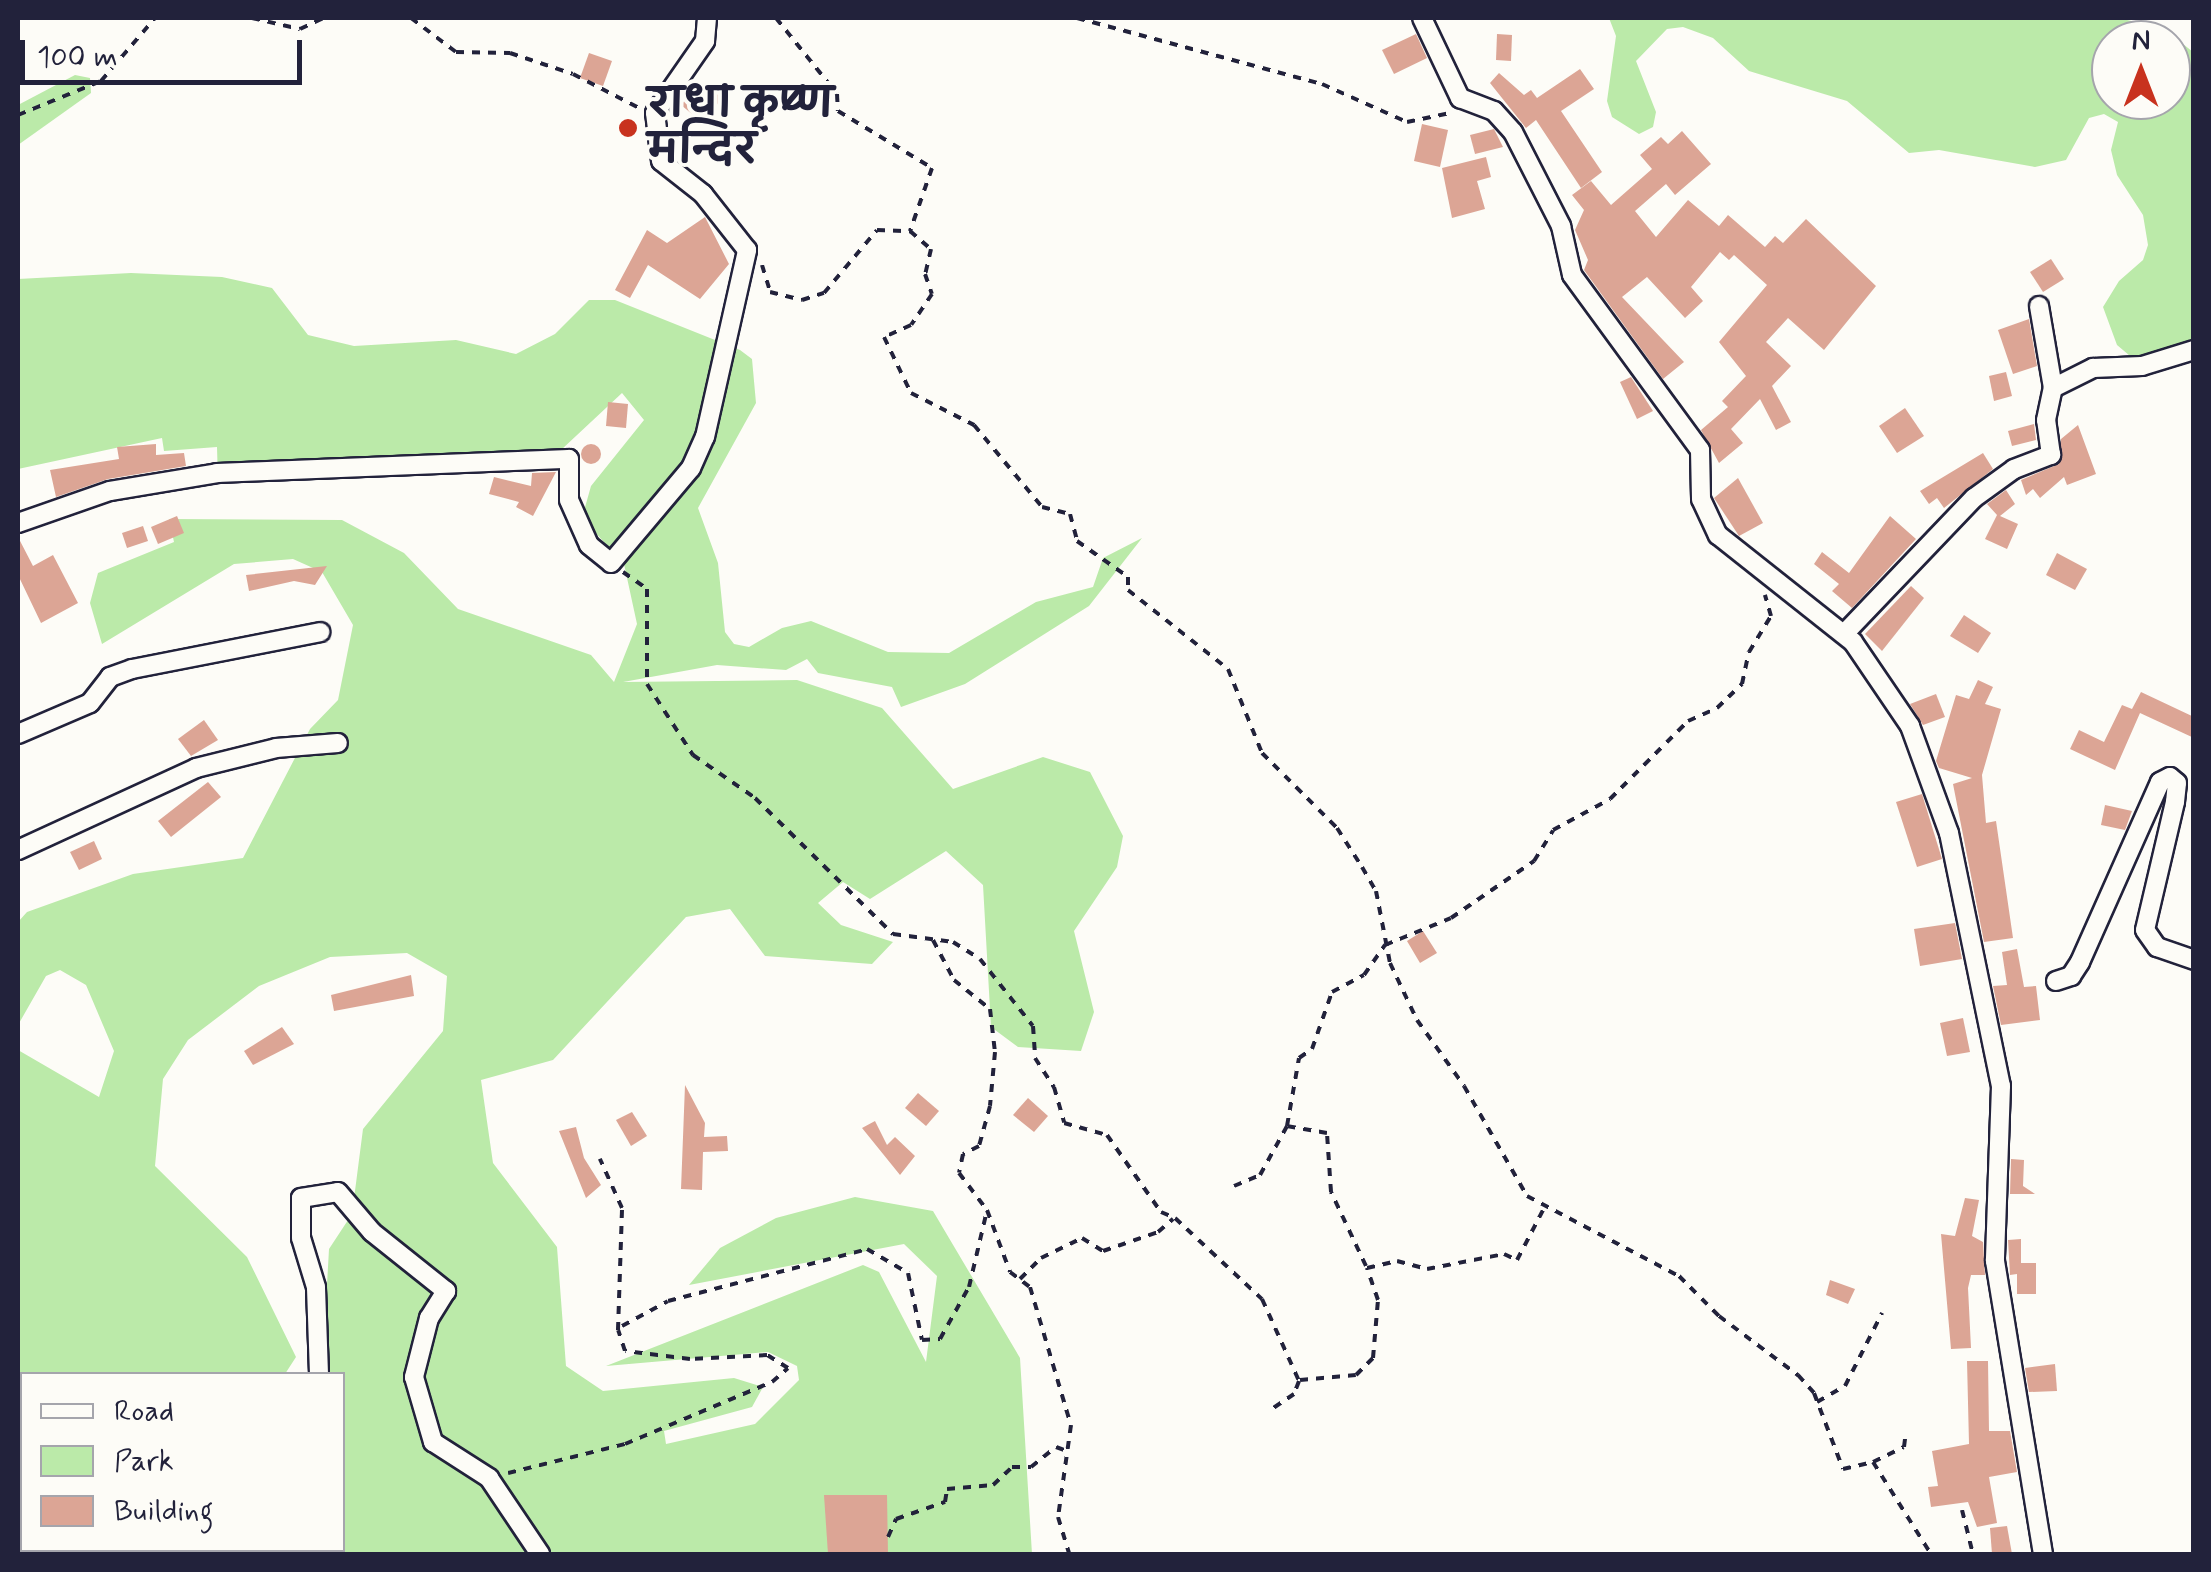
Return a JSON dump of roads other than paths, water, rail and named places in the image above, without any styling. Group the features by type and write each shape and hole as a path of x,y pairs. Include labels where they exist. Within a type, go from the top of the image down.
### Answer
{"street":[{"path":"18,523 110,491 217,473 569,459 569,500 589,545 612,563 651,510 691,468 705,437 744,263 746,250 703,194 661,161 655,113 706,41 707,18"},
{"path":"1422,18 1468,106 1494,111 1513,132 1561,226 1572,275 1700,450 1701,499 1718,535 1844,634 1910,726 1949,833 1978,957 2000,1086 1995,1261 2042,1554"},
{"path":"1844,634 1974,498 2014,469 2051,454 2046,420 2054,388 2039,306"},
{"path":"2054,388 2093,368 2142,366 2194,350"},
{"path":"18,734 90,703 110,677 132,669 320,632"},
{"path":"18,850 196,768 276,748 338,743"},
{"path":"2056,981 2071,976 2080,962 2160,782 2170,778 2177,783 2175,802 2146,930 2157,946 2194,960"},
{"path":"318,1372 316,1287 301,1238 301,1198 338,1192 372,1232 446,1291 429,1318 414,1376 433,1442 489,1478 540,1554"}],"place":[{"name":"राधा कृष्ण मन्दिर","path":"628,128"}]}
